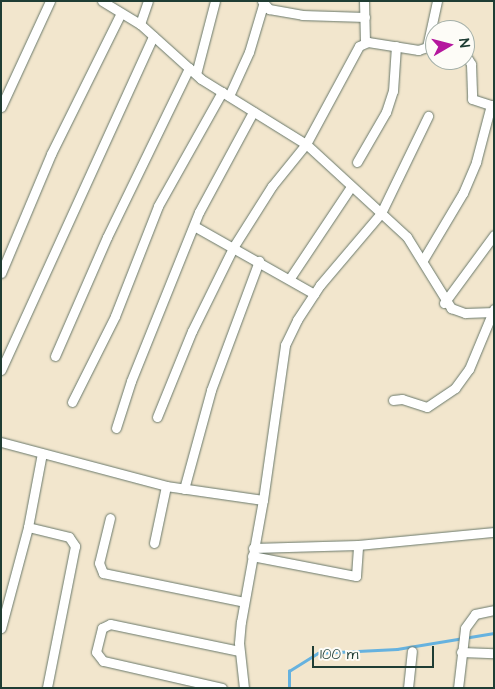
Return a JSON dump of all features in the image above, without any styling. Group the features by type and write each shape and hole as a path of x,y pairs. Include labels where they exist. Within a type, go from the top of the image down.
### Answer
{"street":[{"path":"1,107 50,1"},
{"path":"102,1 140,24 193,71 225,94 306,144 350,188 395,224 423,260 444,302 456,311 493,311 469,369 456,388 427,408 402,399 394,400"},
{"path":"140,24 148,1"},
{"path":"55,356 107,237 193,71 216,1"},
{"path":"364,1 366,17 365,42"},
{"path":"435,20 437,1"},
{"path":"72,402 125,292 158,206 249,52 263,3 309,16 366,17"},
{"path":"1,273 51,154 121,13"},
{"path":"1,370 153,36"},
{"path":"157,417 192,331 234,246 272,186 306,144 359,46 365,42 425,49"},
{"path":"357,162 388,105 396,71 396,46"},
{"path":"423,260 463,193 476,162 492,105 472,99 471,70"},
{"path":"116,428 131,380 194,226 253,112"},
{"path":"244,688 239,651 244,602 264,500 279,369 285,345 314,294 381,213 428,116"},
{"path":"290,278 350,188"},
{"path":"194,226 234,246 314,294"},
{"path":"444,302 494,235"},
{"path":"184,489 211,390 259,261"},
{"path":"1,442 166,486 264,500"},
{"path":"1,628 28,527 42,453"},
{"path":"154,543 166,486"},
{"path":"110,518 100,563 103,573 244,602"},
{"path":"28,527 69,537 75,546 47,688"},
{"path":"253,552 358,545 494,532"},
{"path":"253,552 356,576 358,545"},
{"path":"458,688 465,628 475,614 494,610"},
{"path":"222,688 103,661 96,652 102,628 110,624 239,651"},
{"path":"408,688 412,651"},
{"path":"461,652 494,652"}],"waterway":[{"path":"289,688 289,671 318,653 397,649 494,633"}]}
